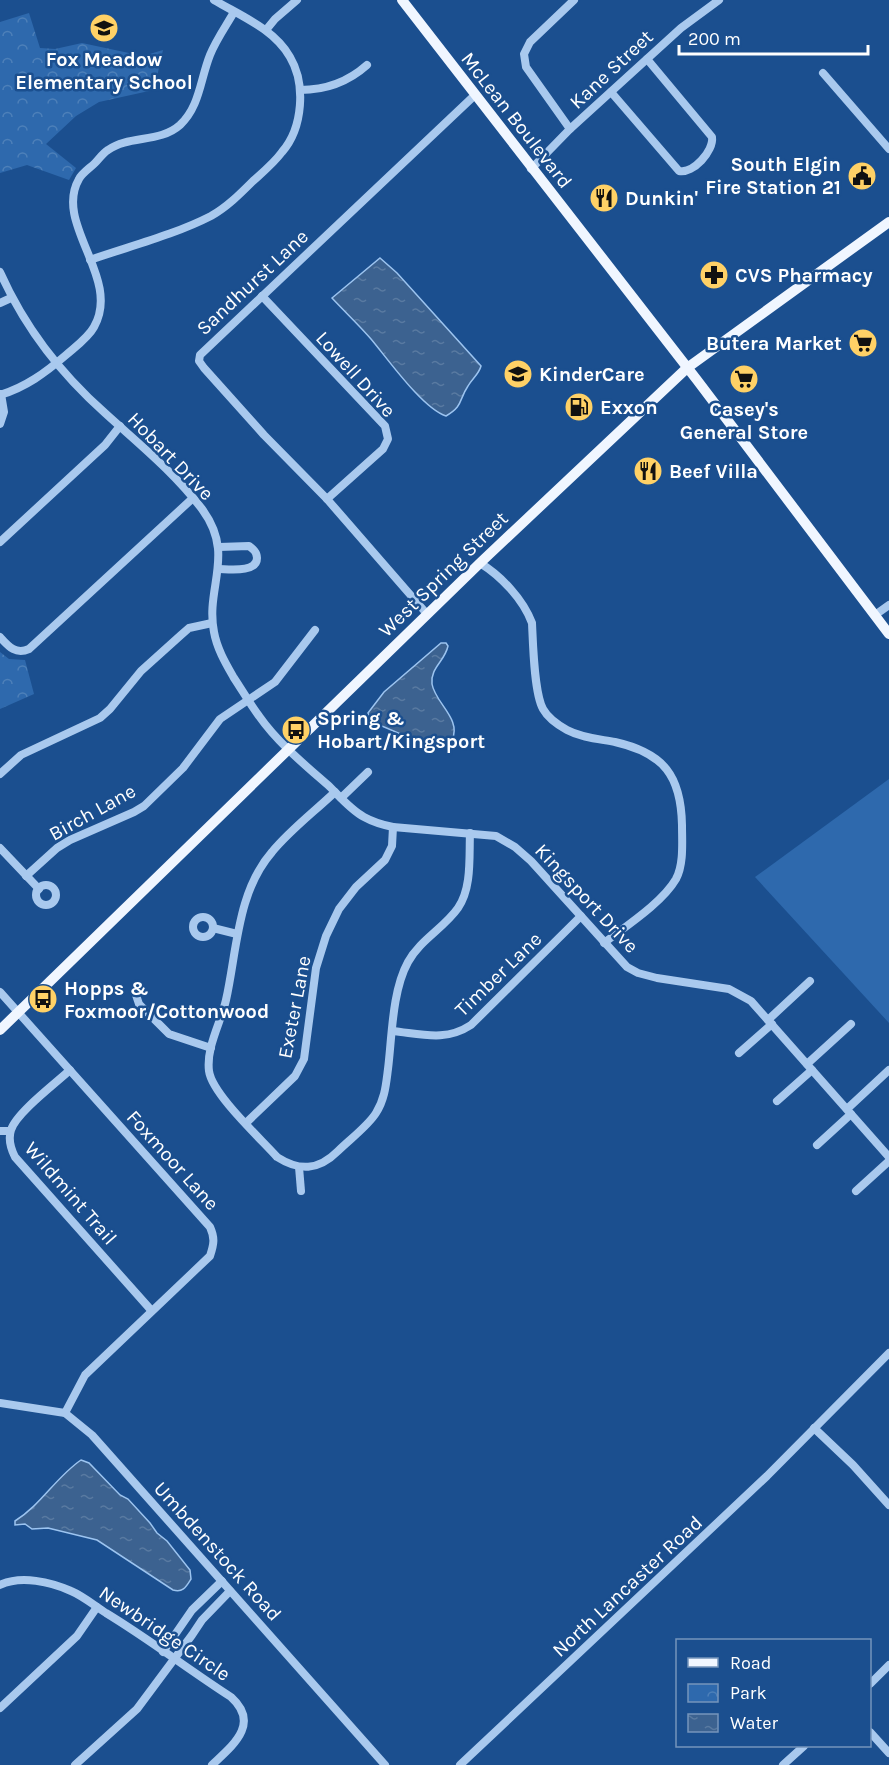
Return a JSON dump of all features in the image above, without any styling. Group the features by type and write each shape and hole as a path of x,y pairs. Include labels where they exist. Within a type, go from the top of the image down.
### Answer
{"main road":[{"name":"McLean Boulevard","path":"402,0 687,368 889,634"},
{"name":"West Spring Street","path":"0,1030 480,562 687,368 889,222"}],"street":[{"path":"90,260 192,224 223,208 283,152 294,135 299,114 300,90 297,73 290,57 266,30 214,0"},
{"path":"266,30 297,0"},
{"path":"570,129 526,67 524,54 530,42 574,0"},
{"name":"Kane Street","path":"531,168 570,129 687,22 719,0"},
{"path":"0,424 4,412 1,395 44,374 88,334 99,315 100,285 74,212 73,194 79,178 108,150 119,145 166,134 188,116 196,103 215,43 234,12"},
{"path":"611,92 679,171 690,170 711,150 712,137 647,59"},
{"path":"300,90 336,85 367,66"},
{"path":"822,74 889,149"},
{"name":"Sandhurst Lane","path":"427,614 327,499 260,430 200,361 200,355 475,95"},
{"name":"Hobart Drive","path":"0,272 24,320 57,362 98,406 148,449 193,498 208,519 219,547 219,569 212,623 217,644 259,717 289,749"},
{"name":"Lowell Drive","path":"262,296 385,426 388,439 383,449 327,499"},
{"path":"0,303 11,298"},
{"path":"0,542 105,445 120,426"},
{"path":"0,638 18,652 29,649 193,498"},
{"path":"219,547 249,546 256,552 257,557 256,563 252,566 242,569 219,569"},
{"path":"480,562 492,570 519,599 529,615 532,623 538,692 543,709 556,724 578,735 640,748 660,762 674,779 682,801 682,851 677,878 664,894 604,943"},
{"path":"875,615 889,605"},
{"path":"0,774 21,755 100,718 141,671 189,628 212,623"},
{"name":"Birch Lane","path":"26,876 57,848 70,840 144,806 188,762 220,719 275,682 315,630"},
{"name":"Kingsport Drive","path":"289,749 362,816 379,824 496,836 515,847 531,861 627,967 638,973 657,978 729,988 751,1001 888,1156"},
{"path":"368,772 272,852 257,873 237,934 226,1001 212,1048 209,1071 217,1091 277,1157 288,1164 313,1167 333,1156 376,1114 385,1094 399,987 408,962 426,939 456,910 463,899 468,882 470,833"},
{"name":"Exeter Lane","path":"246,1123 295,1076 304,1059 316,968 326,936 339,909 385,860 392,846 393,827"},
{"path":"0,848 39,889"},
{"name":"Timber Lane","path":"393,1031 440,1036 458,1034 471,1025 581,916"},
{"path":"213,928 237,934"},
{"path":"739,1053 810,981"},
{"name":"Foxmoor Lane","path":"0,992 214,1234 210,1256 85,1375 65,1413"},
{"path":"135,992 140,1004 169,1034 212,1048"},
{"path":"777,1101 851,1024"},
{"path":"817,1145 889,1070"},
{"name":"Wildmint Trail","path":"70,1071 20,1114 10,1131 10,1148 15,1157 151,1310"},
{"path":"0,1131 10,1131"},
{"path":"0,1149 10,1148"},
{"path":"856,1191 888,1156"},
{"path":"299,1167 301,1191"},
{"name":"North Lancaster Road","path":"460,1765 767,1476 889,1353"},
{"name":"Umbdenstock Road","path":"0,1402 65,1413 92,1435 385,1765"},
{"path":"814,1428 853,1465 889,1505"},
{"name":"Newbridge Circle","path":"0,1585 12,1580 21,1580 61,1587 74,1592 240,1705 244,1723 240,1739 212,1765"},
{"path":"163,1652 192,1610 222,1581"},
{"path":"75,1765 137,1708 202,1620 230,1591"},
{"path":"0,1708 77,1636 97,1607"},
{"path":"871,1683 889,1665"},
{"path":"871,1733 889,1753"},
{"path":"783,1765 803,1747"}],"green space":[{"path":"29,13 40,48 55,49 82,43 143,56 163,50 156,81 149,91 99,102 76,116 46,144 76,168 69,180 27,165 0,173 0,22"},
{"path":"0,652 9,659 25,660 34,694 0,709"},
{"path":"889,779 889,1023 755,877"}],"water":[{"path":"380,258 397,273 481,366 458,406 446,416 416,394 366,334 332,298"},
{"path":"441,643 446,643 448,646 433,673 432,684 454,725 450,743 443,747 431,747 370,721 368,713 384,692"},
{"path":"81,1460 89,1463 120,1495 128,1499 157,1533 167,1541 190,1570 191,1579 184,1589 173,1590 97,1540 48,1528 32,1529 25,1524 15,1525 15,1521 33,1507 64,1474"}],"place":[{"name":"Fox Meadow Elementary School","path":"104,28"},
{"name":"South Elgin Fire Station 21","path":"862,176"},
{"name":"Dunkin'","path":"604,198"},
{"name":"CVS Pharmacy","path":"714,275"},
{"name":"Butera Market","path":"863,343"},
{"name":"KinderCare","path":"518,374"},
{"name":"Casey's General Store","path":"744,379"},
{"name":"Exxon","path":"579,407"},
{"name":"Beef Villa","path":"648,471"},
{"name":"Spring & Hobart/Kingsport","path":"296,730"},
{"name":"Hopps & Foxmoor/Cottonwood","path":"43,999"}]}
